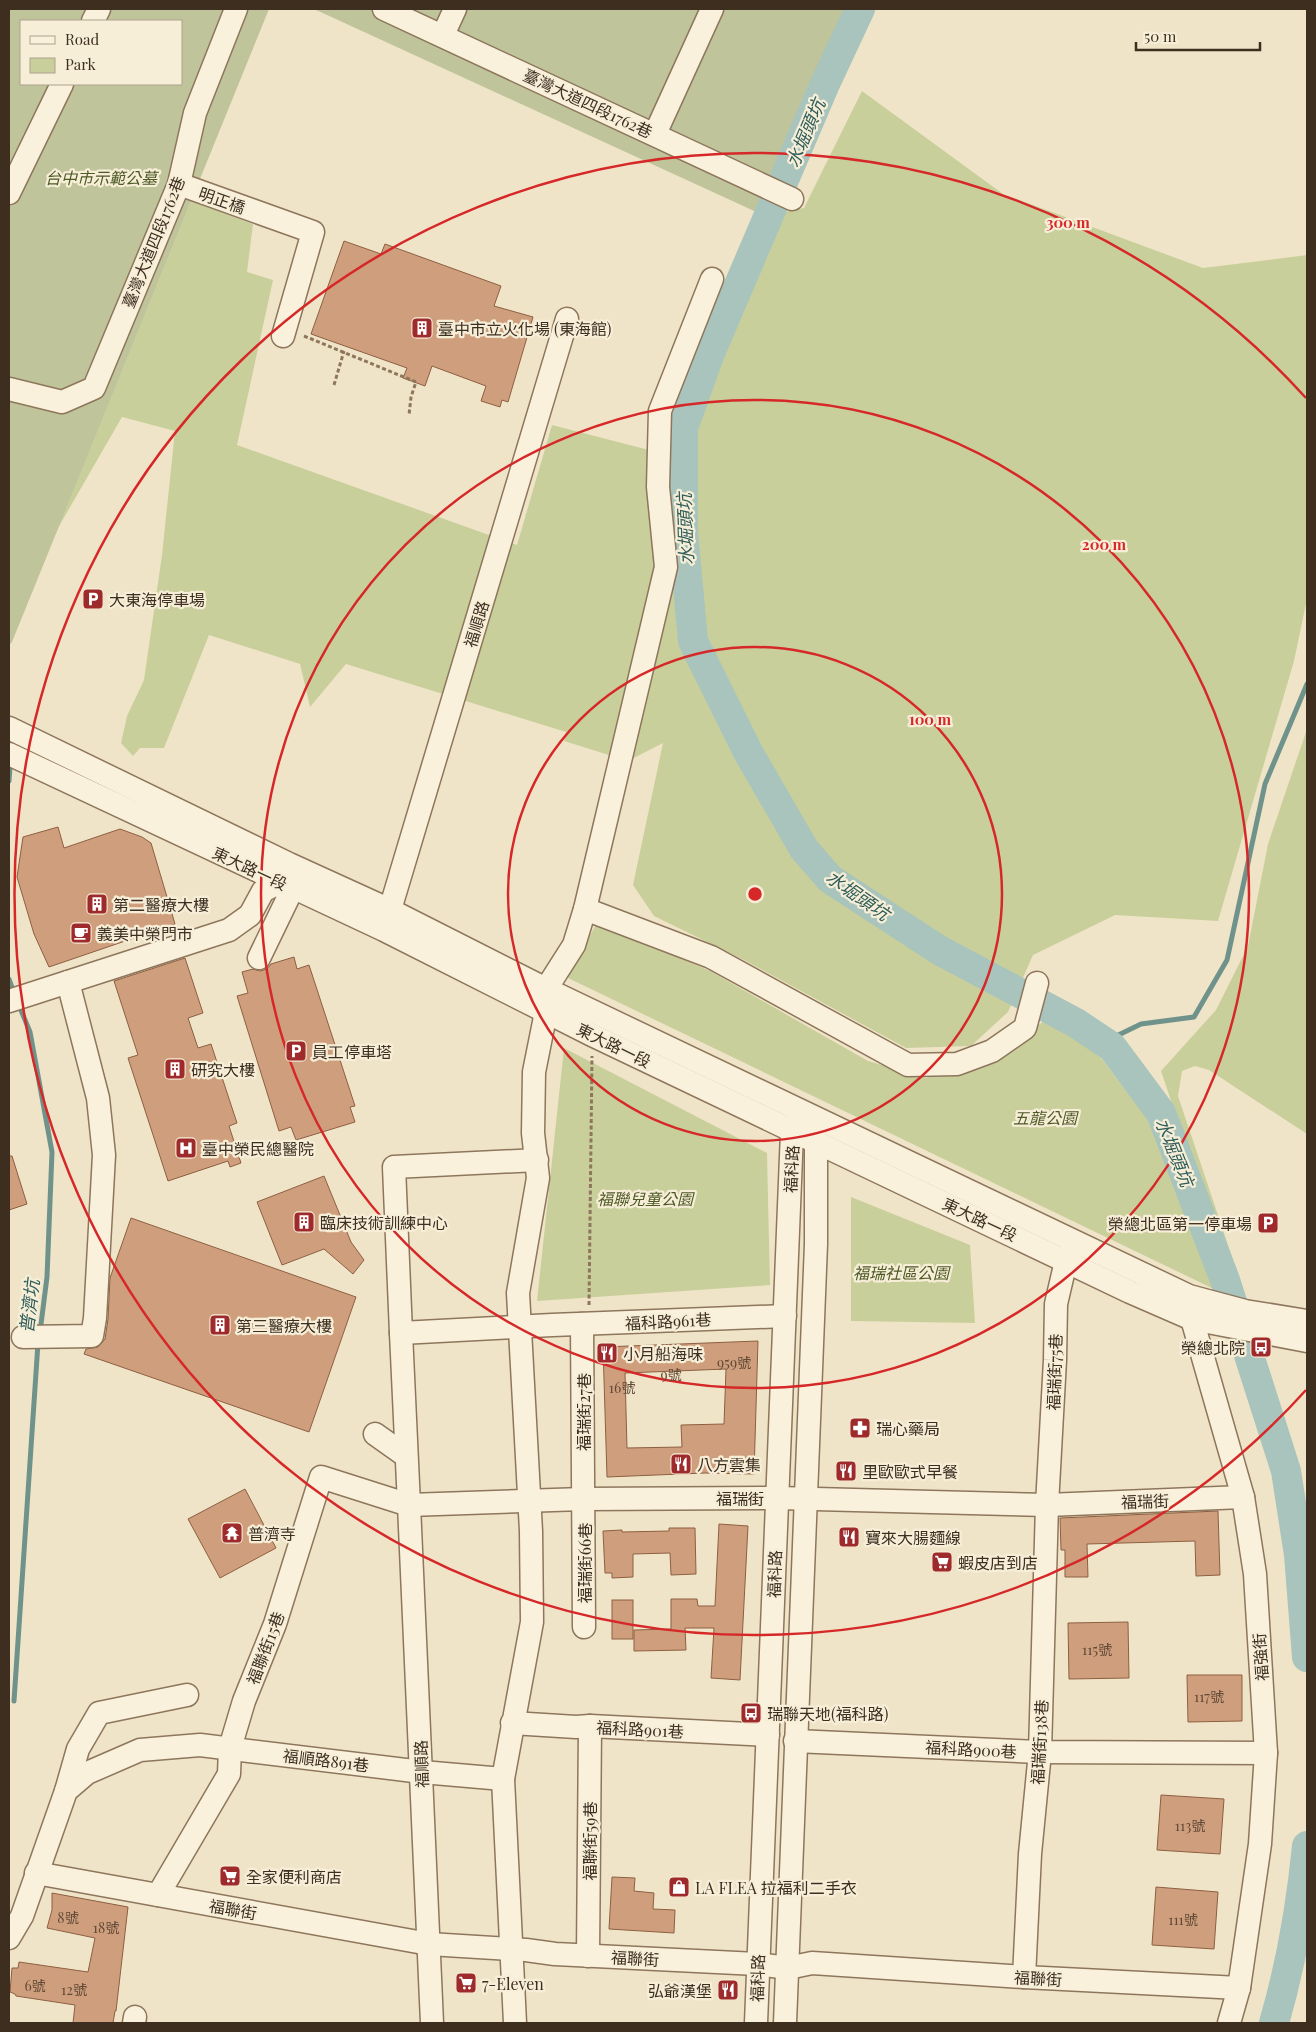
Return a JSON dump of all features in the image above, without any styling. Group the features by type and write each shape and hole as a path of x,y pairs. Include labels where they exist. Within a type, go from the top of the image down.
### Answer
{"street":[{"path":"93,20 99,9"},
{"name":"臺灣大道四段1762巷","path":"9,389 62,402 94,388 185,186 196,113 236,9"},
{"name":"臺灣大道四段1762巷","path":"384,9 792,199"},
{"path":"443,35 456,9"},
{"path":"655,134 712,9"},
{"path":"9,193 62,85"},
{"name":"明正橋","path":"185,186 313,232 294,336"},
{"path":"515,2023 500,1778 532,1622 532,1531 518,1293 538,1178 533,1133 534,1072 546,1012 546,989 574,945 585,908 666,567 658,487 660,411 712,279"},
{"name":"福順路","path":"387,920 567,318"},
{"name":"東大路一段","path":"9,728 285,873"},
{"name":"東大路一段","path":"9,754 285,873 387,920 546,989 804,1112 1071,1252 1130,1292 1192,1319 1220,1314"},
{"path":"9,1001 229,930 250,915 262,891 285,873"},
{"path":"229,930 263,951 288,896 285,873"},
{"path":"585,908 711,958 908,1064 957,1064 992,1051 1025,1028 1037,983"},
{"name":"東大路一段","path":"387,920 546,1012 792,1132 1071,1252 1189,1296 1220,1314"},
{"path":"23,1337 92,1336 95,1318 104,1156 98,1098 68,982"},
{"name":"福科路","path":"756,2023 792,1132 804,1112"},
{"name":"福科路","path":"785,2023 804,1498 816,1244 816,1141 804,1112"},
{"path":"409,1505 394,1167 537,1160"},
{"name":"福瑞街75巷","path":"1047,1505 1055,1360 1056,1304 1071,1252"},
{"name":"福強街","path":"1189,1296 1192,1319 1243,1497 1255,1574 1266,1752 1260,1844 1239,1988 1229,2023"},
{"path":"1220,1314 1245,1310 1307,1321"},
{"path":"1220,1314 1259,1332 1307,1340"},
{"name":"福科路961巷","path":"401,1333 521,1326 784,1316"},
{"name":"福瑞街27巷","path":"582,1324 583,1499"},
{"path":"375,1434 406,1456"},
{"name":"福聯街15巷","path":"158,1895 228,1774 230,1748 244,1701 275,1624 322,1477 409,1505"},
{"name":"福瑞街","path":"409,1505 583,1499 804,1498 1047,1505 1243,1497"},
{"name":"福瑞街66巷","path":"583,1499 584,1627"},
{"name":"福順路","path":"409,1505 432,2023"},
{"name":"福瑞街138巷","path":"1024,1977 1030,1854 1040,1752 1047,1505"},
{"path":"9,1938 22,1916 66,1791 78,1749 99,1713 187,1696"},
{"name":"福科路901巷","path":"512,1723 768,1735"},
{"name":"福聯街59巷","path":"588,1956 590,1726"},
{"name":"福科路900巷","path":"795,1740 1040,1752 1266,1752"},
{"name":"福順路891巷","path":"66,1791 87,1773 140,1750 200,1745 422,1772 500,1778"},
{"name":"福聯街","path":"36,1872 429,1944 588,1956 757,1964 788,1968 812,1963 1024,1977 1239,1988"}],"path":[{"path":"294,336 344,351 416,382 411,397 409,415"},
{"path":"334,385 340,359 344,351"},
{"path":"582,1324 589,1312 592,1035"}],"green space":[{"name":"台中市示範公墓","path":"9,9 269,9 12,642 9,645"},
{"path":"314,9 855,9 821,84 789,169 765,216"},
{"path":"862,91 1003,194 1203,268 1307,255 1307,599 1294,661 1218,921 1115,915 1033,955 1008,1012 971,1046 906,1048 744,960 654,916 633,885 663,743 628,761 564,741 566,732 346,664 310,707 300,664 209,635 164,748 140,748 133,756 121,743 127,716 144,680 162,555 175,431 122,417 58,528 191,201 253,224 247,272 273,280 237,445 517,545 552,425 645,449 674,461 681,415 712,312 765,216 804,208"},
{"path":"1307,729 1307,1134 1209,1070 1195,1066 1182,1071 1178,1096 1232,1257 1227,1267 1161,1071 1216,1010 1248,946 1268,844"},
{"name":"五龍公園","path":"597,923 710,971 868,1061 926,1078 983,1061 1046,1020 1073,1032 1091,1046 1123,1087 1151,1114 1218,1291 566,977"},
{"name":"福聯兒童公園","path":"564,1048 767,1153 770,1285 537,1301"},
{"name":"福瑞社區公園","path":"851,1197 970,1245 975,1323 851,1321"}],"building":[{"name":"臺中市立火化場 (東海館)","path":"344,241 381,254 385,244 501,286 494,306 533,317 508,402 502,400 500,407 481,401 486,386 432,366 425,386 403,378 407,368 311,334"},
{"name":"第二醫療大樓","path":"58,827 64,848 120,829 142,837 151,843 175,924 49,967 34,934 17,877 23,837"},
{"name":"員工停車塔","path":"294,957 297,969 309,965 355,1106 350,1107 355,1122 296,1140 291,1127 279,1131 237,996 248,993 242,972 253,969 260,971 267,969 271,964"},
{"name":"研究大樓","path":"185,958 203,1013 188,1018 198,1048 211,1044 237,1123 229,1126 241,1163 230,1167 228,1161 168,1181 128,1058 138,1055 114,981"},
{"path":"9,1156 12,1156 27,1204 9,1210"},
{"name":"臨床技術訓練中心","path":"324,1176 351,1242 364,1260 353,1274 324,1249 282,1265 257,1202"},
{"name":"第三醫療大樓","path":"131,1218 356,1297 309,1432 84,1354 86,1349 98,1347 105,1339 110,1278"},
{"path":"758,1341 754,1474 705,1473 607,1477 603,1347","holes":["726,1369 724,1424 681,1425 682,1447 627,1448 625,1373"]},
{"name":"普濟寺","path":"245,1489 276,1548 220,1578 188,1519"},
{"path":"1218,1511 1220,1575 1196,1576 1195,1541 1087,1544 1088,1577 1065,1577 1065,1550 1061,1550 1060,1518"},
{"path":"719,1524 748,1526 740,1680 711,1678 714,1628 685,1628 686,1650 634,1651 634,1630 671,1629 671,1599 697,1599 698,1606 715,1606"},
{"path":"669,1528 695,1528 696,1574 671,1575 670,1553 633,1554 633,1577 612,1578 612,1573 605,1573 603,1531 669,1531"},
{"path":"612,1600 633,1600 633,1639 612,1639"},
{"path":"1128,1622 1129,1678 1069,1679 1068,1623"},
{"path":"1187,1675 1242,1675 1242,1721 1188,1722"},
{"path":"1161,1795 1224,1799 1220,1854 1157,1850"},
{"path":"612,1877 635,1878 634,1891 654,1893 653,1909 675,1910 674,1933 609,1929"},
{"path":"1156,1887 1218,1892 1214,1949 1152,1945"},
{"path":"52,1893 128,1907 113,2023 73,2023 75,2005 16,1996 10,1992 12,1968 18,1968 19,1962 88,1972 95,1938 47,1928 52,1910"}],"waterway":[{"name":"水堀頭坑","path":"860,9 824,86 710,353 683,428 683,532 693,641 748,752 804,849 830,879 939,950 1076,1023 1112,1047 1161,1113 1225,1280 1286,1471 1299,1555 1307,1657"},
{"path":"1104,1042 1141,1024 1194,1017 1227,960 1265,784 1307,684"},
{"name":"普濟坑","path":"9,781 10,767"},
{"name":"普濟坑","path":"9,979 14,993"},
{"name":"普濟坑","path":"18,1003 30,1032 52,1152 47,1277 40,1332"},
{"name":"普濟坑","path":"14,1701 38,1343"},
{"name":"水堀頭坑","path":"1274,2023 1295,1936 1307,1846"}],"place":[{"name":"臺中市立火化場 (東海館)","path":"422,328"},
{"name":"大東海停車場","path":"93,599"},
{"name":"第二醫療大樓","path":"97,904"},
{"name":"義美中榮門市","path":"81,933"},
{"name":"員工停車塔","path":"296,1051"},
{"name":"研究大樓","path":"175,1069"},
{"name":"臺中榮民總醫院","path":"186,1148"},
{"name":"臨床技術訓練中心","path":"304,1222"},
{"name":"榮總北區第一停車場","path":"1268,1223"},
{"name":"第三醫療大樓","path":"220,1325"},
{"name":"榮總北院","path":"1261,1347"},
{"name":"小月船海味","path":"607,1353"},
{"name":"瑞心藥局","path":"860,1428"},
{"name":"八方雲集","path":"681,1464"},
{"name":"里歐歐式早餐","path":"846,1471"},
{"name":"普濟寺","path":"232,1533"},
{"name":"寶來大腸麵線","path":"849,1537"},
{"name":"蝦皮店到店","path":"942,1562"},
{"name":"瑞聯天地(福科路)","path":"751,1713"},
{"name":"全家便利商店","path":"230,1876"},
{"name":"LA FLEA 拉福利二手衣","path":"679,1887"},
{"name":"7-Eleven","path":"466,1983"},
{"name":"弘爺漢堡","path":"728,1990"}]}
